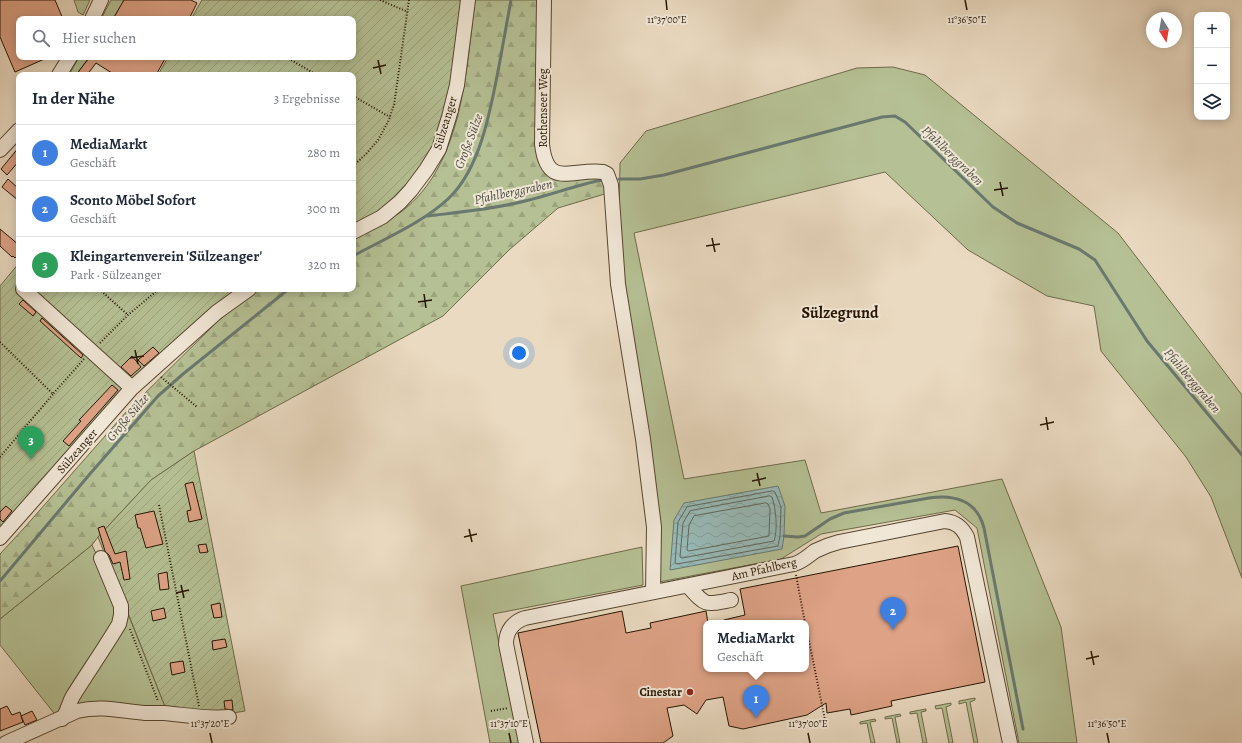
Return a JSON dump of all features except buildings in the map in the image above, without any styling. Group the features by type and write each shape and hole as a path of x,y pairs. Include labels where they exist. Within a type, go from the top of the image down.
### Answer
{"street":[{"path":"93,16 101,0"},
{"name":"Sülzeanger","path":"356,230 382,217 400,202 426,170 439,148 456,90 468,0"},
{"name":"Rothenseer Weg","path":"544,0 542,144 545,162 550,169 558,173 603,172 607,174 611,184 618,284 643,439 652,510 654,540 652,573 653,592"},
{"path":"61,72 68,60"},
{"path":"0,150 16,133"},
{"path":"26,292 132,388"},
{"name":"Sülzeanger","path":"0,538 132,388 217,312 245,292"},
{"name":"Am Pfahlberg","path":"526,743 506,640 510,628 515,623 525,618 794,564 802,561 820,549 839,542 940,522 949,522 958,525 965,532 969,542 1010,743"},
{"path":"62,719 66,714 72,697 100,655 121,619 121,606 101,558"},
{"path":"688,586 701,600 707,603 731,600"},
{"path":"6,743 77,711 95,708 116,708 146,713 163,713 201,717 229,716"}],"path":[{"path":"380,0 408,12"},
{"path":"356,164 374,145 390,117 396,100 409,0"},
{"path":"291,60 312,72"},
{"path":"356,98 390,117"},
{"path":"102,292 128,315"},
{"path":"0,456 92,351 128,315 155,292"},
{"path":"0,342 53,394"},
{"path":"161,377 197,407"},
{"path":"159,505 201,717"},
{"path":"794,564 805,620"},
{"path":"128,624 163,713"},
{"path":"809,639 826,725"},
{"path":"491,711 518,706"}],"green space":[{"path":"74,0 90,0 83,15 78,12"},
{"path":"111,0 124,0 115,16 103,16"},
{"path":"202,0 463,0 452,88 434,148 395,202 356,225 356,72 160,72 166,60 356,60 356,16 193,16"},
{"path":"475,0 541,0 544,171 548,176 603,176 608,193 558,208 509,250 443,316 194,451 151,480 92,545 0,619 0,554 127,411 220,319 256,292 356,292 356,237 401,212 422,192 437,169 449,143 458,115 468,56"},
{"path":"77,60 87,60 78,72 71,72"},
{"path":"893,67 925,75 1118,233 1242,395 1242,578 1211,497 1186,457 1101,351 1094,306 1047,296 968,250 885,172 634,233 684,479 805,460 821,513 1002,479 1061,627 1077,743 1019,743 977,528 955,510 821,534 781,559 659,582 624,285 619,225 620,163 646,131 857,68"},
{"path":"16,267 16,292 238,292 0,528 0,286"},
{"path":"194,451 245,711 215,716 166,709 98,537 151,480"},
{"path":"92,545 118,601 117,620 57,717 0,645 0,619"},
{"path":"642,547 643,585 493,614 519,743 490,743 461,586"},
{"path":"128,614 166,709 73,709"},
{"path":"975,698 975,700 970,702 978,743 974,743 966,702 959,704 959,701"},
{"path":"951,703 951,705 946,707 953,743 949,743 942,708 936,709 935,706"},
{"path":"926,709 926,711 921,712 927,743 923,743 917,713 910,714 910,712"},
{"path":"900,714 901,716 895,717 900,743 897,743 892,718 885,719 885,717"},
{"path":"875,719 876,721 870,722 875,743 871,743 867,723 860,724 860,722"}],"water":[{"path":"778,486 785,506 782,549 670,570 674,520 684,503"}],"waterway":[{"name":"Große Sülze","path":"356,254 428,215 449,198 460,185 477,154 488,118 511,0"},
{"name":"Pfahlberggraben","path":"619,179 640,179 664,175 882,117 895,116 905,122 993,207 1017,223 1079,249 1095,260 1147,341 1242,455"},
{"name":"Pfahlberggraben","path":"428,216 513,204 602,180"},
{"name":"Große Sülze","path":"0,581 158,396 285,292"},
{"path":"784,536 805,536 830,519 844,513 929,498 948,497 964,501 976,511 984,528 1023,729"}],"place":[{"name":"Kleingartenverein 'Sülzeanger'","path":"31,459"},
{"name":"Sconto Möbel Sofort","path":"893,630"},
{"name":"Cinestar","path":"690,692"},
{"name":"MediaMarkt","path":"756,718"}],"district":[{"name":"Sülzegrund","path":"840,312"}]}
